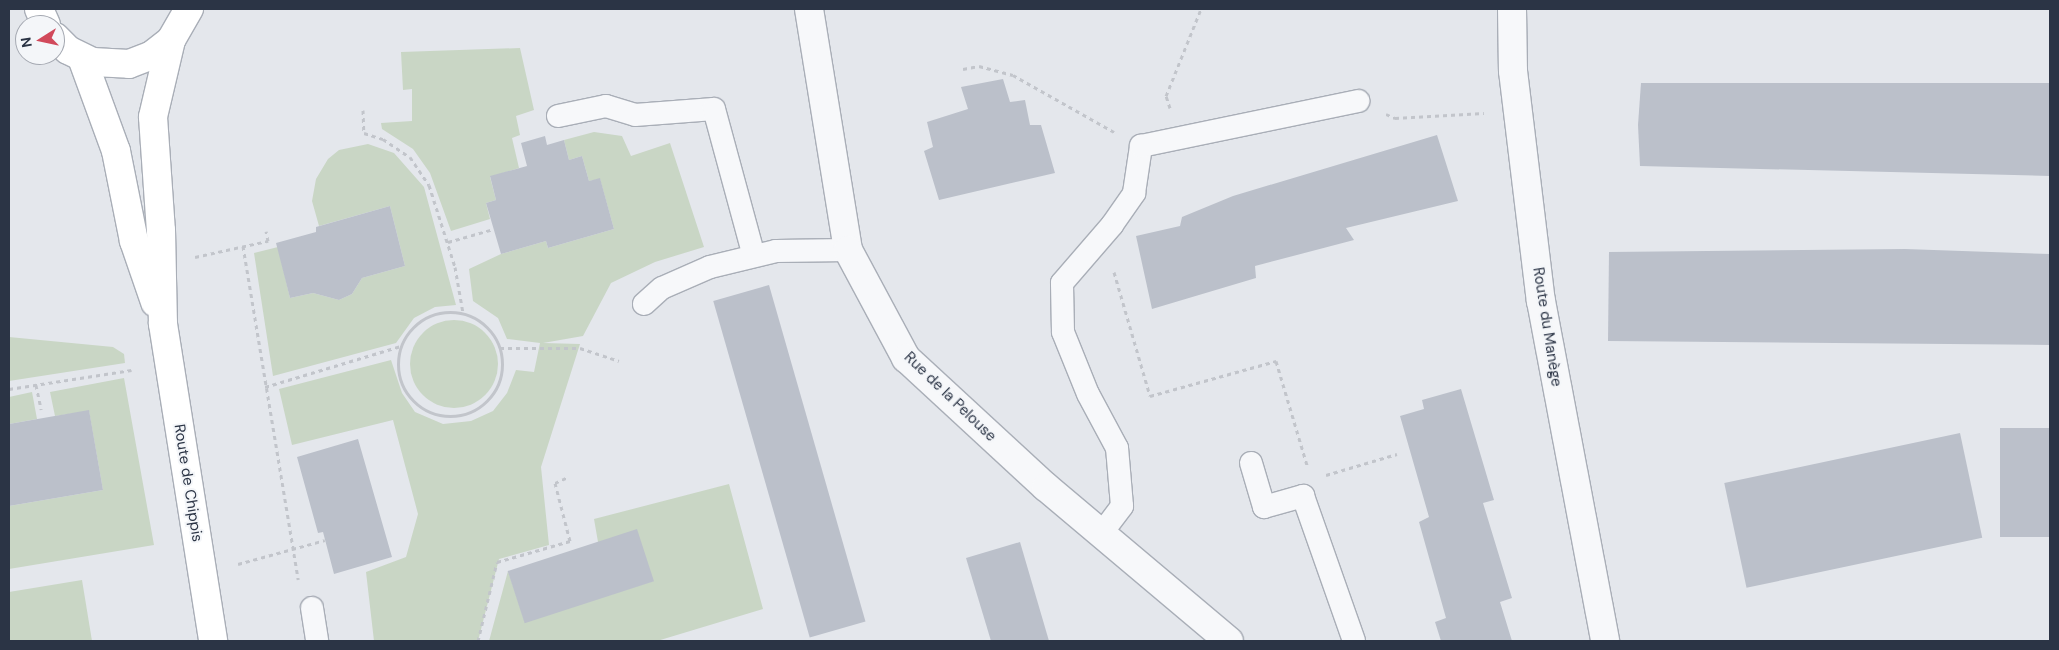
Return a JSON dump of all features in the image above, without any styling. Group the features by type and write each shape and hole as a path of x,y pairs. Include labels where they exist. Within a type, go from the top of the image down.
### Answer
{"street":[{"path":"65,45 82,58 105,65 129,64 152,55 171,40 189,9"},
{"name":"Rue de la Pelouse","path":"809,9 848,250 906,358 1101,534 1226,640"},
{"name":"Route du Manège","path":"1512,9 1513,71 1541,302 1605,641"},
{"name":"Route de Chippis","path":"171,40 153,117 161,230 163,324 213,641"},
{"name":"Route de Chippis","path":"82,58 98,96 116,151 134,241 163,324"}],"lane":[{"path":"1101,534 1122,506 1117,448 1088,394 1063,332 1062,283 1103,235 1134,193 1142,146 1358,101"},
{"path":"558,116 606,106 636,116 714,109 754,256"},
{"path":"644,304 662,288 694,274 754,256 776,251 848,250"},
{"path":"1251,463 1264,507 1307,488 1354,641"},
{"path":"312,608 317,641"}],"path":[{"path":"1180,138 1166,96 1201,9"},
{"path":"963,69 979,66 1013,76 1142,146"},
{"path":"1358,101 1395,118 1489,113"},
{"path":"363,110 364,133 383,139 410,158 429,185 448,242 464,313"},
{"path":"448,242 494,229"},
{"path":"190,258 268,241 266,231"},
{"path":"1103,235 1150,396 1276,361 1307,488 1397,454"},
{"path":"243,246 302,604 312,608"},
{"path":"446,311 464,313 480,320 492,332 500,348 503,365 500,382 491,397 478,408 446,416 430,412 415,403 405,389 399,373 401,346 414,325 430,315 446,311"},
{"path":"265,386 401,346"},
{"path":"500,348 580,348 619,361"},
{"path":"9,389 132,370"},
{"path":"36,384 41,409"},
{"path":"478,641 497,562 570,541 554,483 568,477"},
{"path":"238,564 325,540"}],"green space":[{"path":"520,48 534,110 516,116 520,135 512,138 519,168 490,177 496,200 486,203 490,219 451,231 430,173 413,149 382,129 381,123 412,121 412,89 403,90 401,52"},
{"path":"594,132 622,136 631,156 670,143 704,247 655,262 611,283 583,336 543,343 580,344 541,467 549,545 499,559 478,641 374,641 366,572 406,557 418,514 393,420 292,445 279,389 391,360 402,393 415,412 443,424 471,421 493,411 507,393 516,370 534,372 540,343 507,339 498,318 473,301 469,269 501,254 546,241 548,248 614,229 600,179 589,181 582,156 569,160 564,140"},
{"path":"368,144 394,153 424,187 456,305 435,307 414,318 396,343 273,376 254,253 278,247 290,298 313,293 339,300 352,294 362,278 405,266 390,206 319,226 312,201 316,179 328,159 339,150"},
{"path":"454,320 471,324 485,333 494,347 498,364 494,381 485,395 471,404 454,408 437,404 423,395 414,381 410,364 414,347 423,333 437,324"},
{"path":"9,337 113,347 124,354 125,363 9,381"},
{"path":"124,378 154,545 9,569 9,506 103,490 89,411 55,416 50,392"},
{"path":"32,392 37,419 9,424 9,397"},
{"path":"729,484 763,609 657,641 489,641 508,571 525,622 653,581 598,542 594,519"},
{"path":"82,580 92,641 9,641 9,592"}],"building":[{"path":"1003,79 1010,102 1025,100 1030,125 1041,125 1055,173 939,200 924,151 933,147 927,122 968,109 961,87"},
{"path":"1641,83 2050,83 2050,176 1640,166 1638,125"},
{"path":"1437,135 1458,201 1346,228 1354,240 1255,266 1256,278 1152,309 1136,236 1180,226 1182,217 1233,196"},
{"path":"545,136 547,145 564,140 569,160 582,156 589,181 600,178 614,229 548,248 546,241 501,254 486,203 496,200 490,176 527,166 521,143"},
{"path":"390,206 405,266 362,278 352,294 339,300 313,293 290,298 276,243 316,232 316,227"},
{"path":"1905,249 2050,254 2050,345 1608,341 1609,252"},
{"path":"769,285 865,621 810,637 713,301"},
{"path":"1461,389 1494,500 1483,503 1512,598 1500,602 1512,641 1441,641 1435,622 1446,618 1419,522 1429,517 1400,416 1424,409 1422,400"},
{"path":"89,410 103,490 9,506 9,424"},
{"path":"2000,428 2050,428 2050,537 2000,537"},
{"path":"1960,433 1982,538 1747,588 1724,483"},
{"path":"358,439 392,557 334,574 323,532 318,533 297,457"},
{"path":"637,529 654,581 525,623 508,571"},
{"path":"1020,542 1049,641 991,641 966,558"}]}
